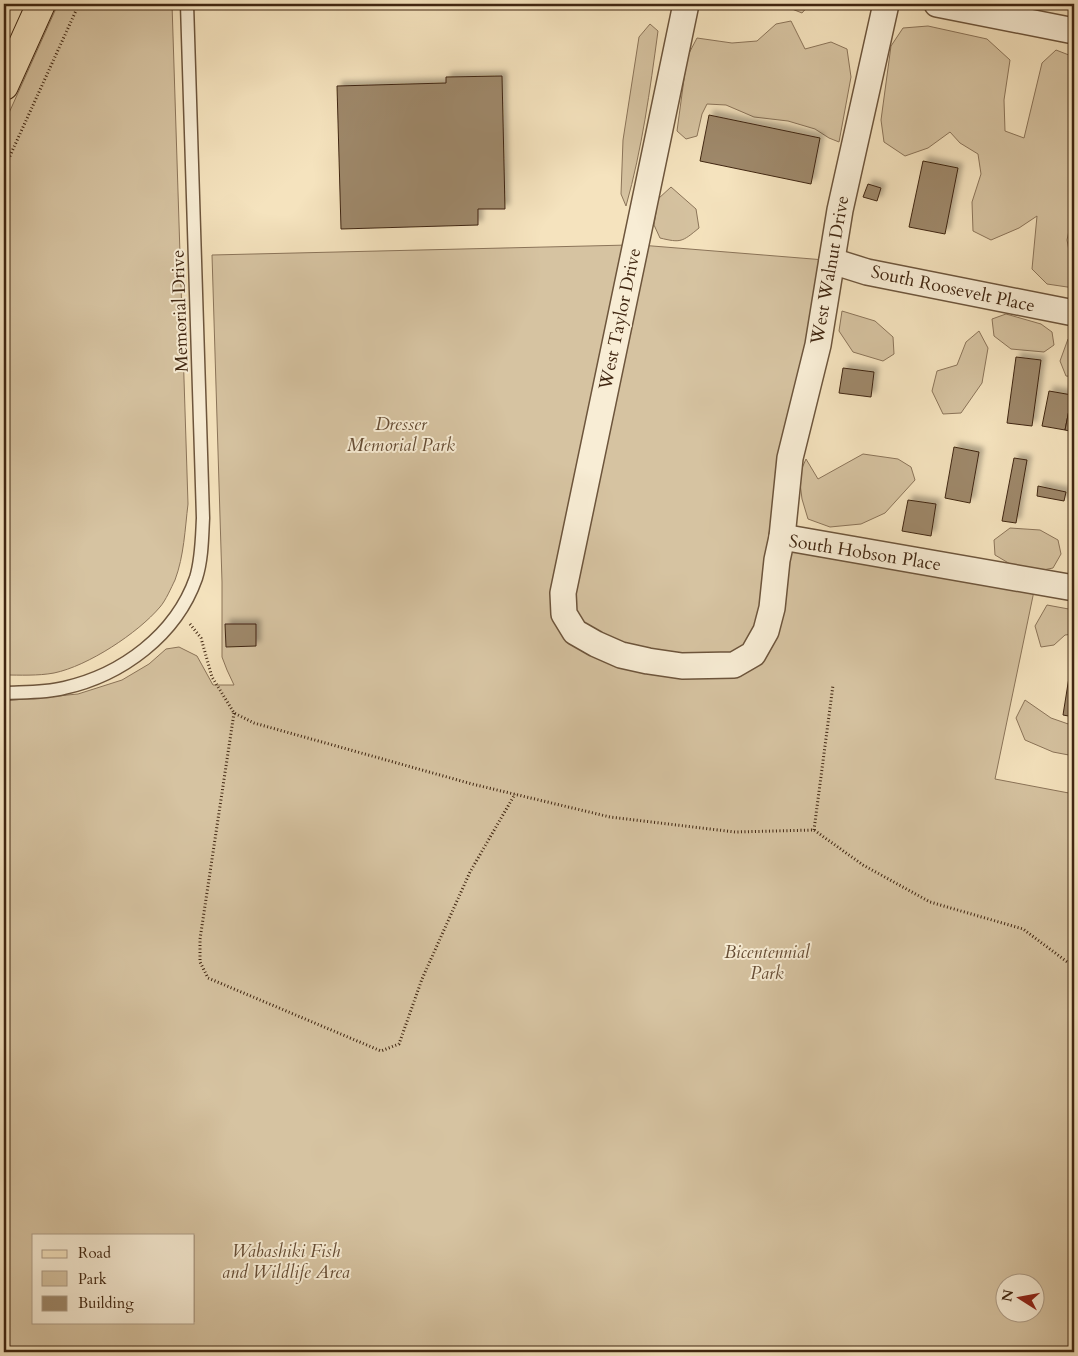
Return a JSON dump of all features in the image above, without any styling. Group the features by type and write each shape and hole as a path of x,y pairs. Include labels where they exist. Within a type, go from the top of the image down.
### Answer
{"main road":[{"path":"4,86 41,4"}],"street":[{"name":"West Taylor Drive","path":"576,632 564,614 563,593 686,4"},
{"name":"West Walnut Drive","path":"782,538 790,458 818,345 840,210 886,4"},
{"path":"937,4 1048,14 1074,31"},
{"name":"South Roosevelt Place","path":"832,260 867,272 1074,313"},
{"name":"South Hobson Place","path":"576,632 596,644 621,655 648,661 682,666 734,665 753,654 766,631 772,608 776,560 782,538 1074,588"}],"lane":[{"name":"Memorial Drive","path":"4,693 36,692 64,688 95,679 154,643 188,600 196,576 201,553 203,518 187,4"}],"path":[{"path":"4,169 79,4"},
{"path":"179,613 201,638 212,676 234,713 254,723 516,794 610,817 734,832 814,830 863,865 930,902 1023,929 1074,967"},
{"path":"814,830 834,685"},
{"path":"234,713 200,939 200,962 208,978 381,1051 398,1044 422,979 470,872 516,794"}],"green space":[{"path":"58,4 172,4 188,504 178,571 168,594 151,617 112,647 67,669 42,675 4,675 4,124"},
{"path":"721,4 810,4 802,13 782,5 741,8"},
{"path":"791,21 805,49 831,42 847,49 851,77 839,142 815,129 788,121 754,117 726,105 707,104 702,114 697,136 686,139 677,131 687,57 697,38 732,43 757,41 776,24"},
{"path":"650,24 658,31 641,141 626,206 621,194 623,140 639,37"},
{"path":"928,26 987,39 1010,60 1004,100 1005,131 1024,138 1042,63 1056,50 1074,57 1074,213 1067,240 1070,256 1074,259 1074,288 1047,284 1032,269 1037,216 1019,228 991,240 973,231 972,202 981,174 978,154 960,143 950,132 928,148 905,156 884,142 881,120 891,46 903,28"},
{"path":"671,187 696,209 699,228 685,239 677,241 660,238 654,225 658,199"},
{"name":"Bicentennial Park","path":"629,245 558,587 574,638 736,672 789,545 1034,591 995,779 1074,794 1074,1352 4,1352 4,701 78,694 122,680 149,664 166,649 179,647 197,656 213,685 234,685 222,657 222,582 212,255"},
{"path":"640,245 825,260 764,606 748,648 729,656 660,658 582,627 570,593"},
{"path":"842,311 875,321 893,337 894,354 883,361 853,352 839,331"},
{"path":"1006,314 1041,324 1052,332 1054,345 1044,352 1011,349 994,336 992,319"},
{"path":"979,331 988,348 982,383 961,413 943,414 932,391 937,371 957,365 966,342"},
{"path":"1074,338 1074,377 1066,376 1060,361 1068,339"},
{"path":"863,454 898,459 911,467 915,480 885,513 861,524 830,527 808,519 802,499 799,475 806,459 818,479"},
{"path":"1010,528 1040,530 1058,540 1061,554 1053,568 1043,570 1017,568 995,555 994,540"},
{"path":"1047,605 1074,610 1074,634 1065,635 1054,645 1041,647 1035,626"},
{"path":"1025,700 1051,718 1074,726 1074,756 1053,752 1025,740 1016,718"}],"building":[{"path":"502,76 505,209 478,209 478,225 341,229 337,86 446,83 446,77"},
{"path":"709,115 820,138 811,184 700,161"},
{"path":"923,161 958,168 945,234 909,227"},
{"path":"868,184 881,188 877,201 863,197"},
{"path":"1016,357 1041,360 1032,426 1007,423"},
{"path":"843,368 874,372 871,397 839,393"},
{"path":"1049,391 1072,395 1065,430 1042,426"},
{"path":"1072,395 1074,396 1074,432 1065,430"},
{"path":"954,447 979,452 970,503 945,498"},
{"path":"1014,458 1027,460 1016,523 1002,521"},
{"path":"1038,486 1066,492 1064,501 1037,496"},
{"path":"908,500 936,504 931,536 902,531"},
{"path":"225,624 256,624 256,646 226,647"},
{"path":"1070,671 1074,671 1074,717 1063,715"}],"park label":[{"name":"Dresser Memorial Park","path":"401,434"},
{"name":"Wabashiki Fish and Wildlife Area","path":"286,1261"}]}
